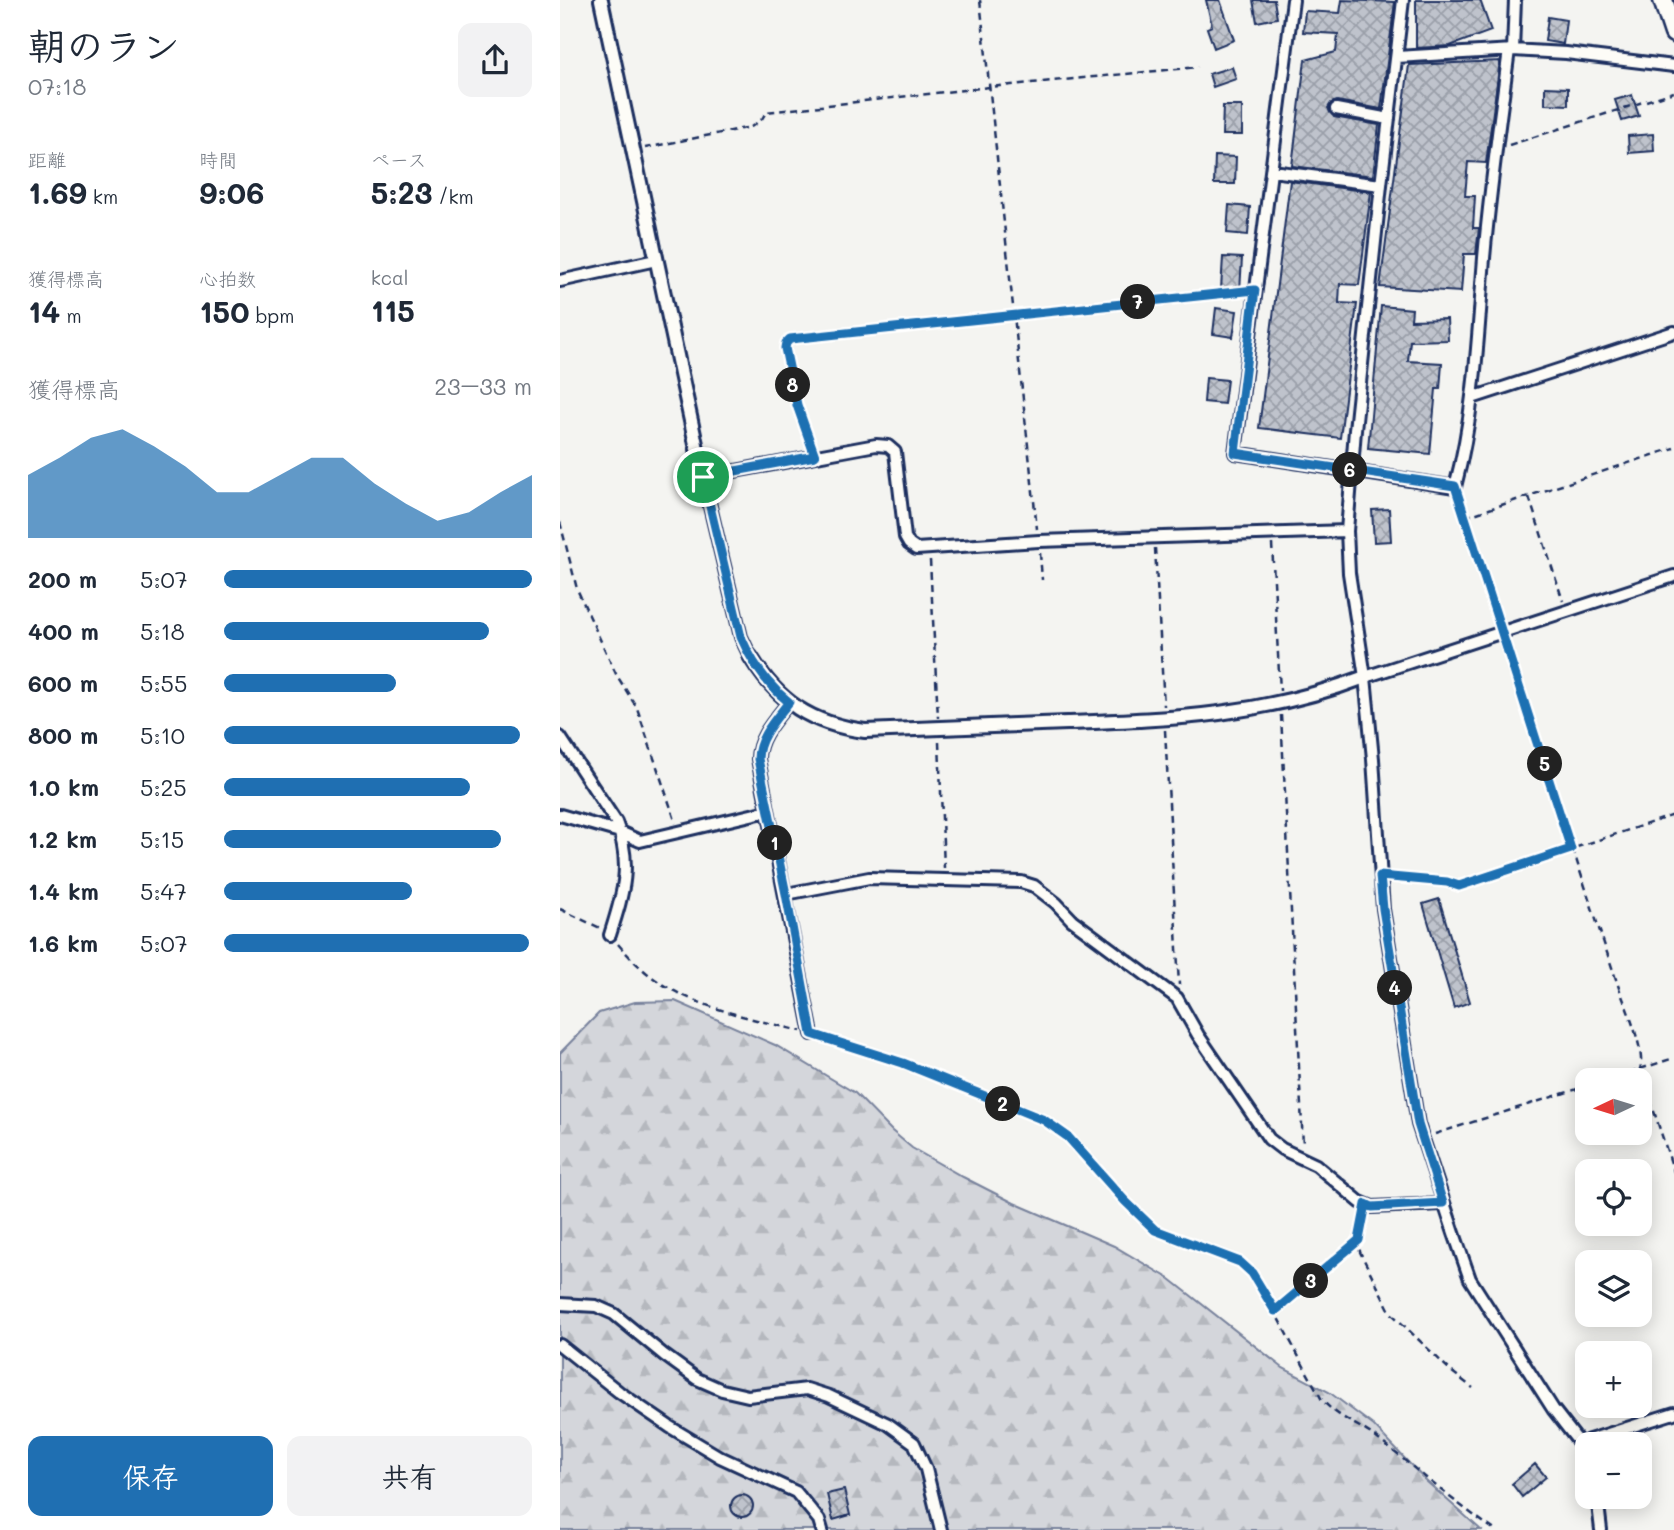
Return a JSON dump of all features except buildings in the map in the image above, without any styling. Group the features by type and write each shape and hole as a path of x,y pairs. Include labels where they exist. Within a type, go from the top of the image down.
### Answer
{"highway":[{"path":"1663,0 1674,33"}],"street":[{"path":"601,0 703,477 741,637 763,678 789,702 820,721 840,728 865,731 1165,719 1223,714 1281,703 1674,576"},
{"path":"1293,0 1235,453 1455,486 1472,398 1496,150 1511,50 1515,0"},
{"path":"1403,0 1381,185 1348,531 1349,573 1365,677 1383,909 1408,1070 1422,1139 1443,1203 1471,1279 1553,1409 1575,1437"},
{"path":"1397,57 1511,50 1566,52 1674,66"},
{"path":"1336,109 1389,118"},
{"path":"1272,171 1381,185"},
{"path":"560,281 656,260"},
{"path":"1472,398 1674,332"},
{"path":"703,477 876,444 888,446 895,452 905,537 916,549 1039,541 1348,531"},
{"path":"789,702 758,749 812,1034"},
{"path":"560,737 620,832 625,866 624,890 610,934"},
{"path":"560,815 620,832 640,841 768,811"},
{"path":"786,894 883,877 1021,882 1034,886 1072,920 1177,998 1198,1035 1269,1139 1282,1149 1316,1165 1372,1207 1443,1203"},
{"path":"560,1304 596,1306 614,1314 696,1379 722,1390 748,1396 807,1389 829,1396 888,1424 914,1443 926,1469 941,1530"},
{"path":"560,1345 619,1392 670,1427 720,1457 796,1492 818,1520 822,1530"},
{"path":"1614,1432 1674,1413"},
{"path":"1599,1509 1601,1530"}],"path":[{"path":"981,0 1042,580"},
{"path":"633,151 751,127 762,119 766,112 1198,67"},
{"path":"1496,150 1674,92"},
{"path":"815,456 797,405 785,348 790,339 1255,290"},
{"path":"1465,517 1674,448"},
{"path":"1455,486 1571,849 1632,1025 1643,1062 1640,1068"},
{"path":"1529,496 1566,611"},
{"path":"560,522 577,589 616,674 637,708 680,832"},
{"path":"1271,533 1303,1159"},
{"path":"1155,538 1179,987 1177,998"},
{"path":"1380,876 1447,882 1459,886 1674,815"},
{"path":"560,909 592,922 610,934 629,956 664,985 704,1003 903,1063 1044,1120 1068,1137 1155,1230 1240,1262 1252,1273 1322,1400 1331,1410 1348,1423 1377,1438 1469,1513 1495,1530"},
{"path":"1643,1068 1674,1058"},
{"path":"1422,1139 1575,1090"},
{"path":"1652,1105 1674,1172"},
{"path":"1366,1204 1359,1240 1360,1252 1391,1313 1452,1372 1473,1388"},
{"path":"1275,1311 1359,1240"}],"green space":[{"path":"675,1001 775,1045 855,1093 912,1148 963,1177 1014,1203 1114,1246 1170,1279 1283,1368 1329,1392 1374,1426 1426,1481 1481,1530 560,1530 560,1053 599,1013 635,1002"}],"route":[{"path":"1255,290 1235,453 1455,486 1571,849 1459,886 1447,882 1380,876 1418,1124 1443,1203 1372,1207 1366,1204 1359,1240 1275,1311 1252,1273 1240,1262 1155,1230 1068,1137 1044,1120 903,1063 812,1034 758,759 758,749 764,737 789,702 763,678 741,637 703,477 815,456 797,405 785,348 790,339 1255,290"}]}
